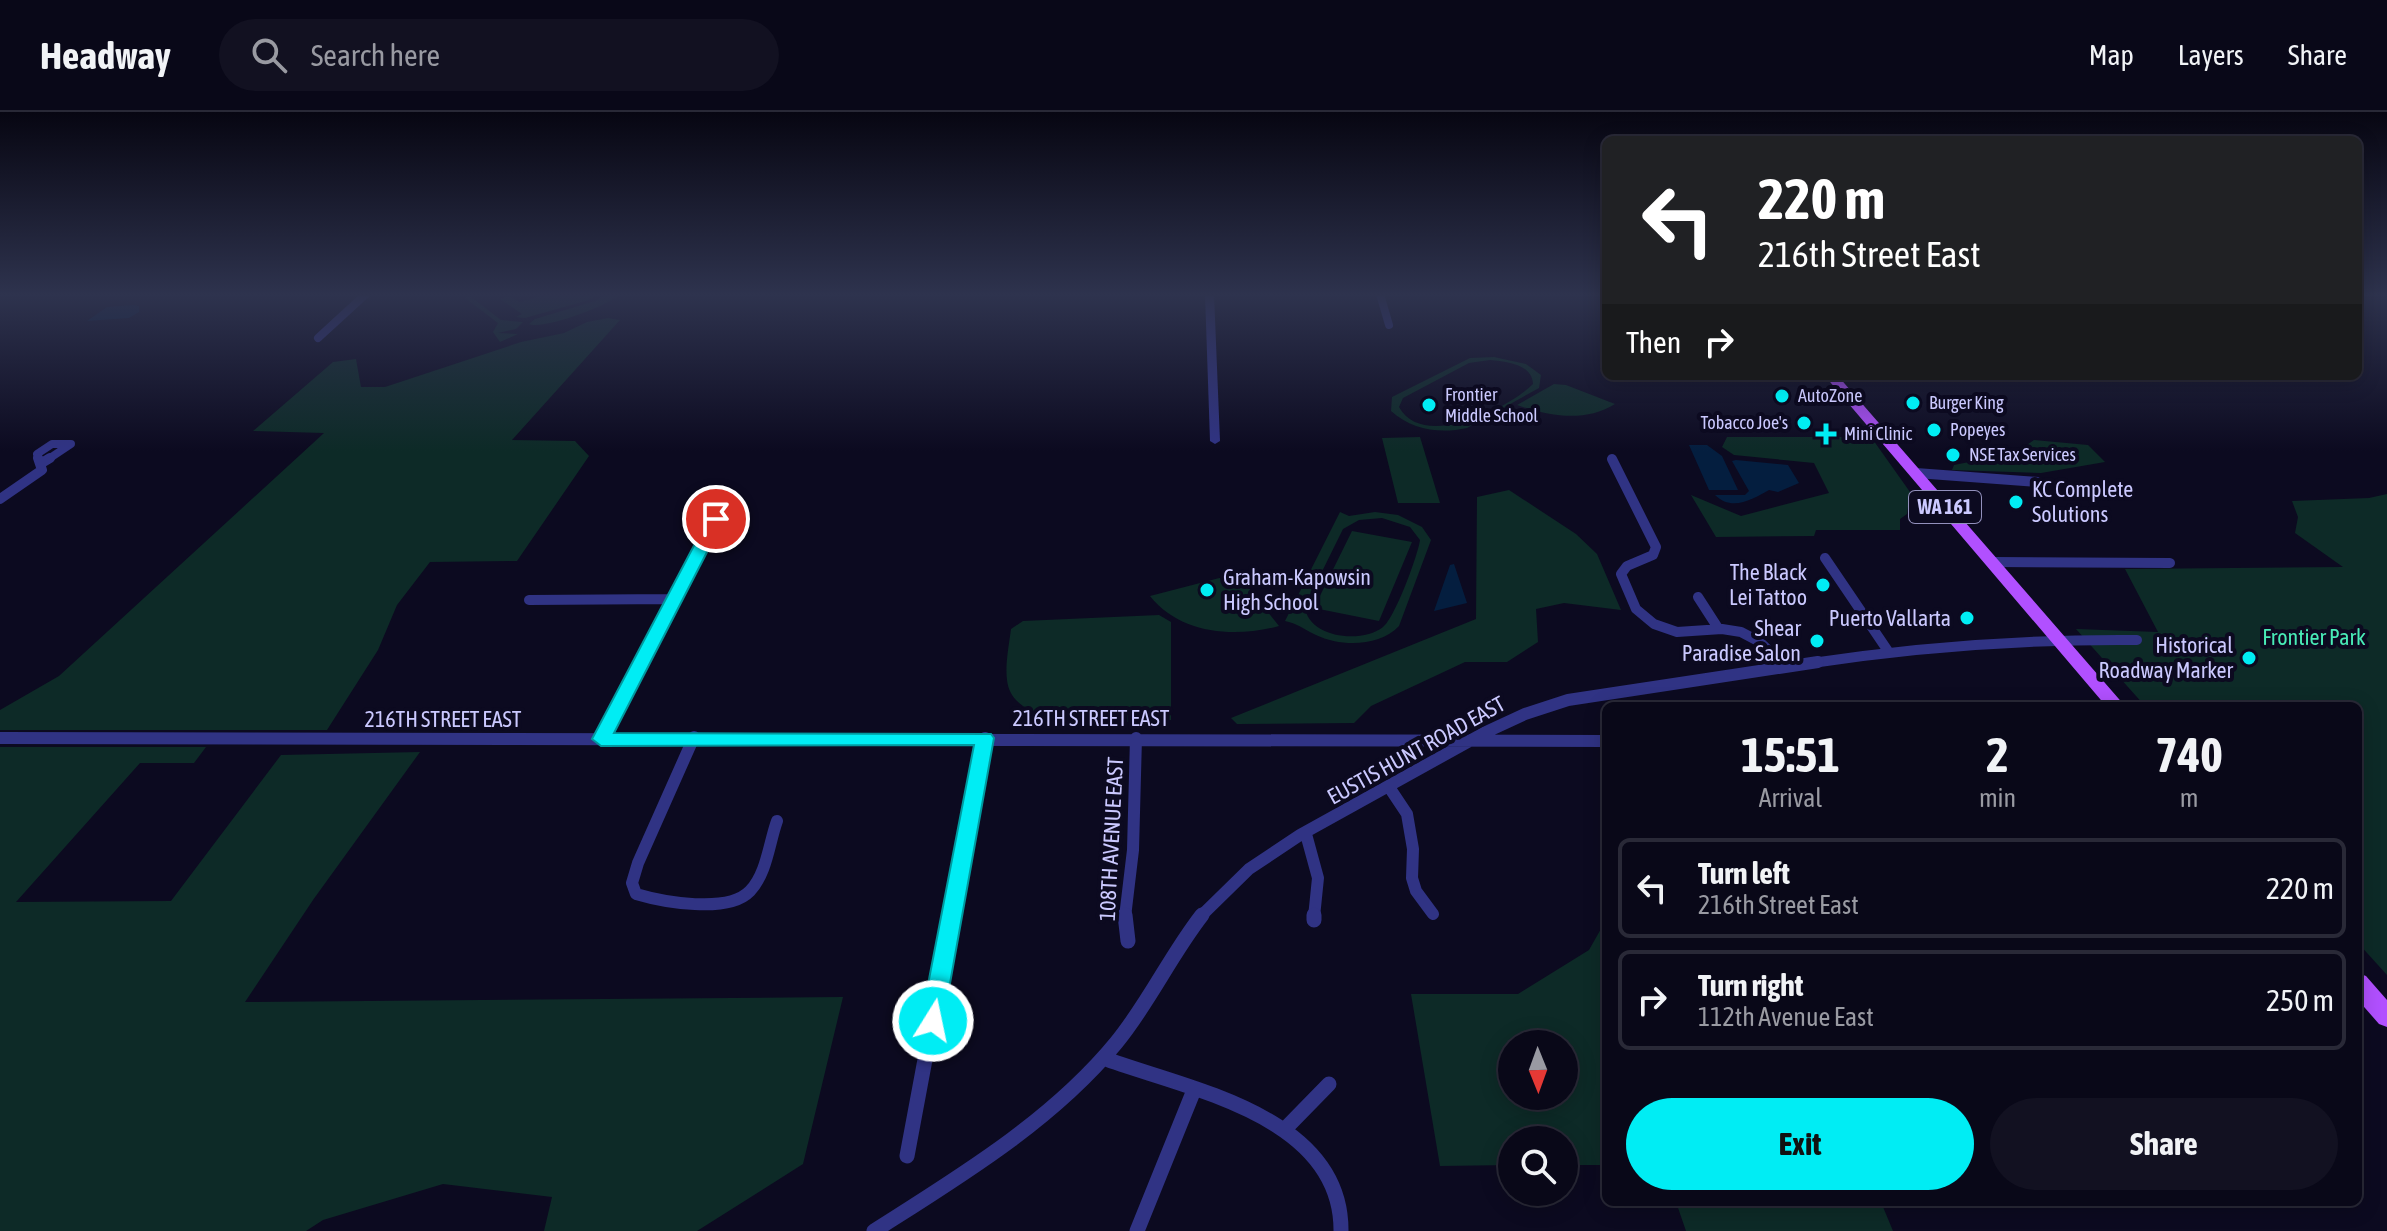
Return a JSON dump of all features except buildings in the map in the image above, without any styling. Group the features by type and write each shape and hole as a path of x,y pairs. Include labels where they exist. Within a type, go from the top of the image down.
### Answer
{"main road":[{"name":"WA 161","path":"1835,380 2113,702"},
{"path":"2362,988 2387,1017"}],"street":[{"path":"1211,346 1215,441"},
{"path":"1612,459 1656,547 1649,558 1627,566 1621,574 1636,612 1655,625 1674,631 1718,628 1744,633 1758,639 1785,666"},
{"path":"0,499 40,472 40,464"},
{"path":"1916,473 2038,482"},
{"path":"601,739 723,504"},
{"path":"1825,558 1888,651"},
{"path":"1993,562 2170,563"},
{"path":"1698,597 1718,628"},
{"path":"529,600 674,599"},
{"name":"EUSTIS HUNT ROAD EAST","path":"874,1231 1001,1145 1103,1058 1132,1022 1172,955 1210,904 1251,868 1517,716 1568,700 1888,651 2058,638 2137,640"},
{"path":"694,737 638,863 633,891 643,897 685,902 740,899 753,886 777,821"},
{"name":"216TH STREET EAST","path":"0,738 1602,741"},
{"path":"907,1156 985,738"},
{"name":"108TH AVENUE EAST","path":"1128,941 1124,925 1133,850 1136,738"},
{"path":"1389,787 1407,814 1413,849 1412,878 1416,891 1433,914"},
{"path":"1306,834 1318,878 1314,920"},
{"path":"1103,1058 1254,1110 1286,1128 1303,1145 1333,1188 1341,1206 1341,1231"},
{"path":"1286,1128 1329,1084"},
{"path":"1137,1231 1194,1090"}],"green space":[{"path":"508,346 596,346 512,440 575,441 589,456 517,561 430,562 397,605 378,650 327,730 0,730 0,710 59,676 324,433 253,431 333,362 356,359 361,387 385,387"},
{"path":"1494,357 1526,364 1541,375 1539,388 1467,428 1457,430 1427,429 1408,423 1391,411 1392,397 1470,358","holes":["1490,360 1523,368 1532,377 1533,384 1486,413 1446,425 1427,425 1411,420 1399,407 1403,398 1469,363"]},
{"path":"1554,384 1566,385 1615,404 1579,416 1542,412 1517,405"},
{"path":"1420,437 1440,503 1398,503 1382,438"},
{"path":"1727,437 1871,437 1910,492 1907,514 1900,519 1900,530 1816,530 1814,536 1716,537 1691,495 1741,516 1829,493 1814,463 1734,455 1722,447"},
{"path":"2034,440 2088,445 2105,462 2041,473 1952,470 1954,465 2015,453"},
{"path":"1509,490 1576,534 1597,554 1621,610 1564,603 1536,609 1538,642 1507,662 1465,662 1371,706 1354,723 1237,724 1231,718 1476,619 1477,497"},
{"name":"Frontier Park","path":"2387,494 2387,975 2362,947 2362,702 2141,702 2076,629 2158,632 2125,569 2343,567 2295,533 2298,517 2292,501 2369,498"},
{"path":"1340,512 1349,516 1375,512 1398,515 1422,527 1431,540 1399,626 1391,633 1359,643 1337,642 1285,621","holes":["1382,518 1410,527 1420,540 1418,548 1411,572 1383,627 1374,632 1350,636 1337,635 1315,625 1308,617 1305,606 1343,529 1359,520"]},
{"path":"1352,531 1412,542 1379,621 1314,608"},
{"path":"1231,575 1241,578 1279,626 1244,632 1209,630 1176,618 1150,596"},
{"path":"1159,615 1171,622 1171,720 1104,723 1051,718 1030,710 1014,698 1006,668 1011,629 1023,621"},
{"path":"0,747 206,747 194,763 140,763 16,902 171,901 281,755 420,752 313,900 245,1002 843,997 803,1164 697,1231 544,1231 552,1197 443,1184 323,1220 306,1231 0,1231"},
{"path":"1602,927 1602,1165 1578,1165 1578,1126 1498,1126 1498,1165 1440,1166 1411,994 1518,994 1589,950"},
{"path":"1677,1206 1883,1206 1893,1231 1686,1231"}],"water":[{"path":"1689,445 1707,445 1722,456 1738,490 1709,490"},
{"path":"1732,461 1788,465 1799,483 1778,492 1769,490 1742,502 1728,503 1715,495 1745,495 1749,491"},
{"path":"1454,564 1467,603 1434,611 1450,565"}],"place":[{"name":"AutoZone","path":"1782,396"},
{"name":"Burger King","path":"1913,403"},
{"name":"Frontier Middle School","path":"1429,405"},
{"name":"Tobacco Joe's","path":"1804,423"},
{"name":"Popeyes","path":"1934,430"},
{"name":"Mini Clinic","path":"1826,434"},
{"name":"NSE Tax Services","path":"1953,455"},
{"name":"KC Complete Solutions","path":"2016,502"},
{"name":"The Black Lei Tattoo","path":"1823,585"},
{"name":"Graham-Kapowsin High School","path":"1207,590"},
{"name":"Puerto Vallarta","path":"1967,618"},
{"name":"Shear Paradise Salon","path":"1817,641"},
{"name":"Historical Roadway Marker","path":"2249,658"}],"route":[{"path":"716,519 601,739 985,738 933,1021"}]}
